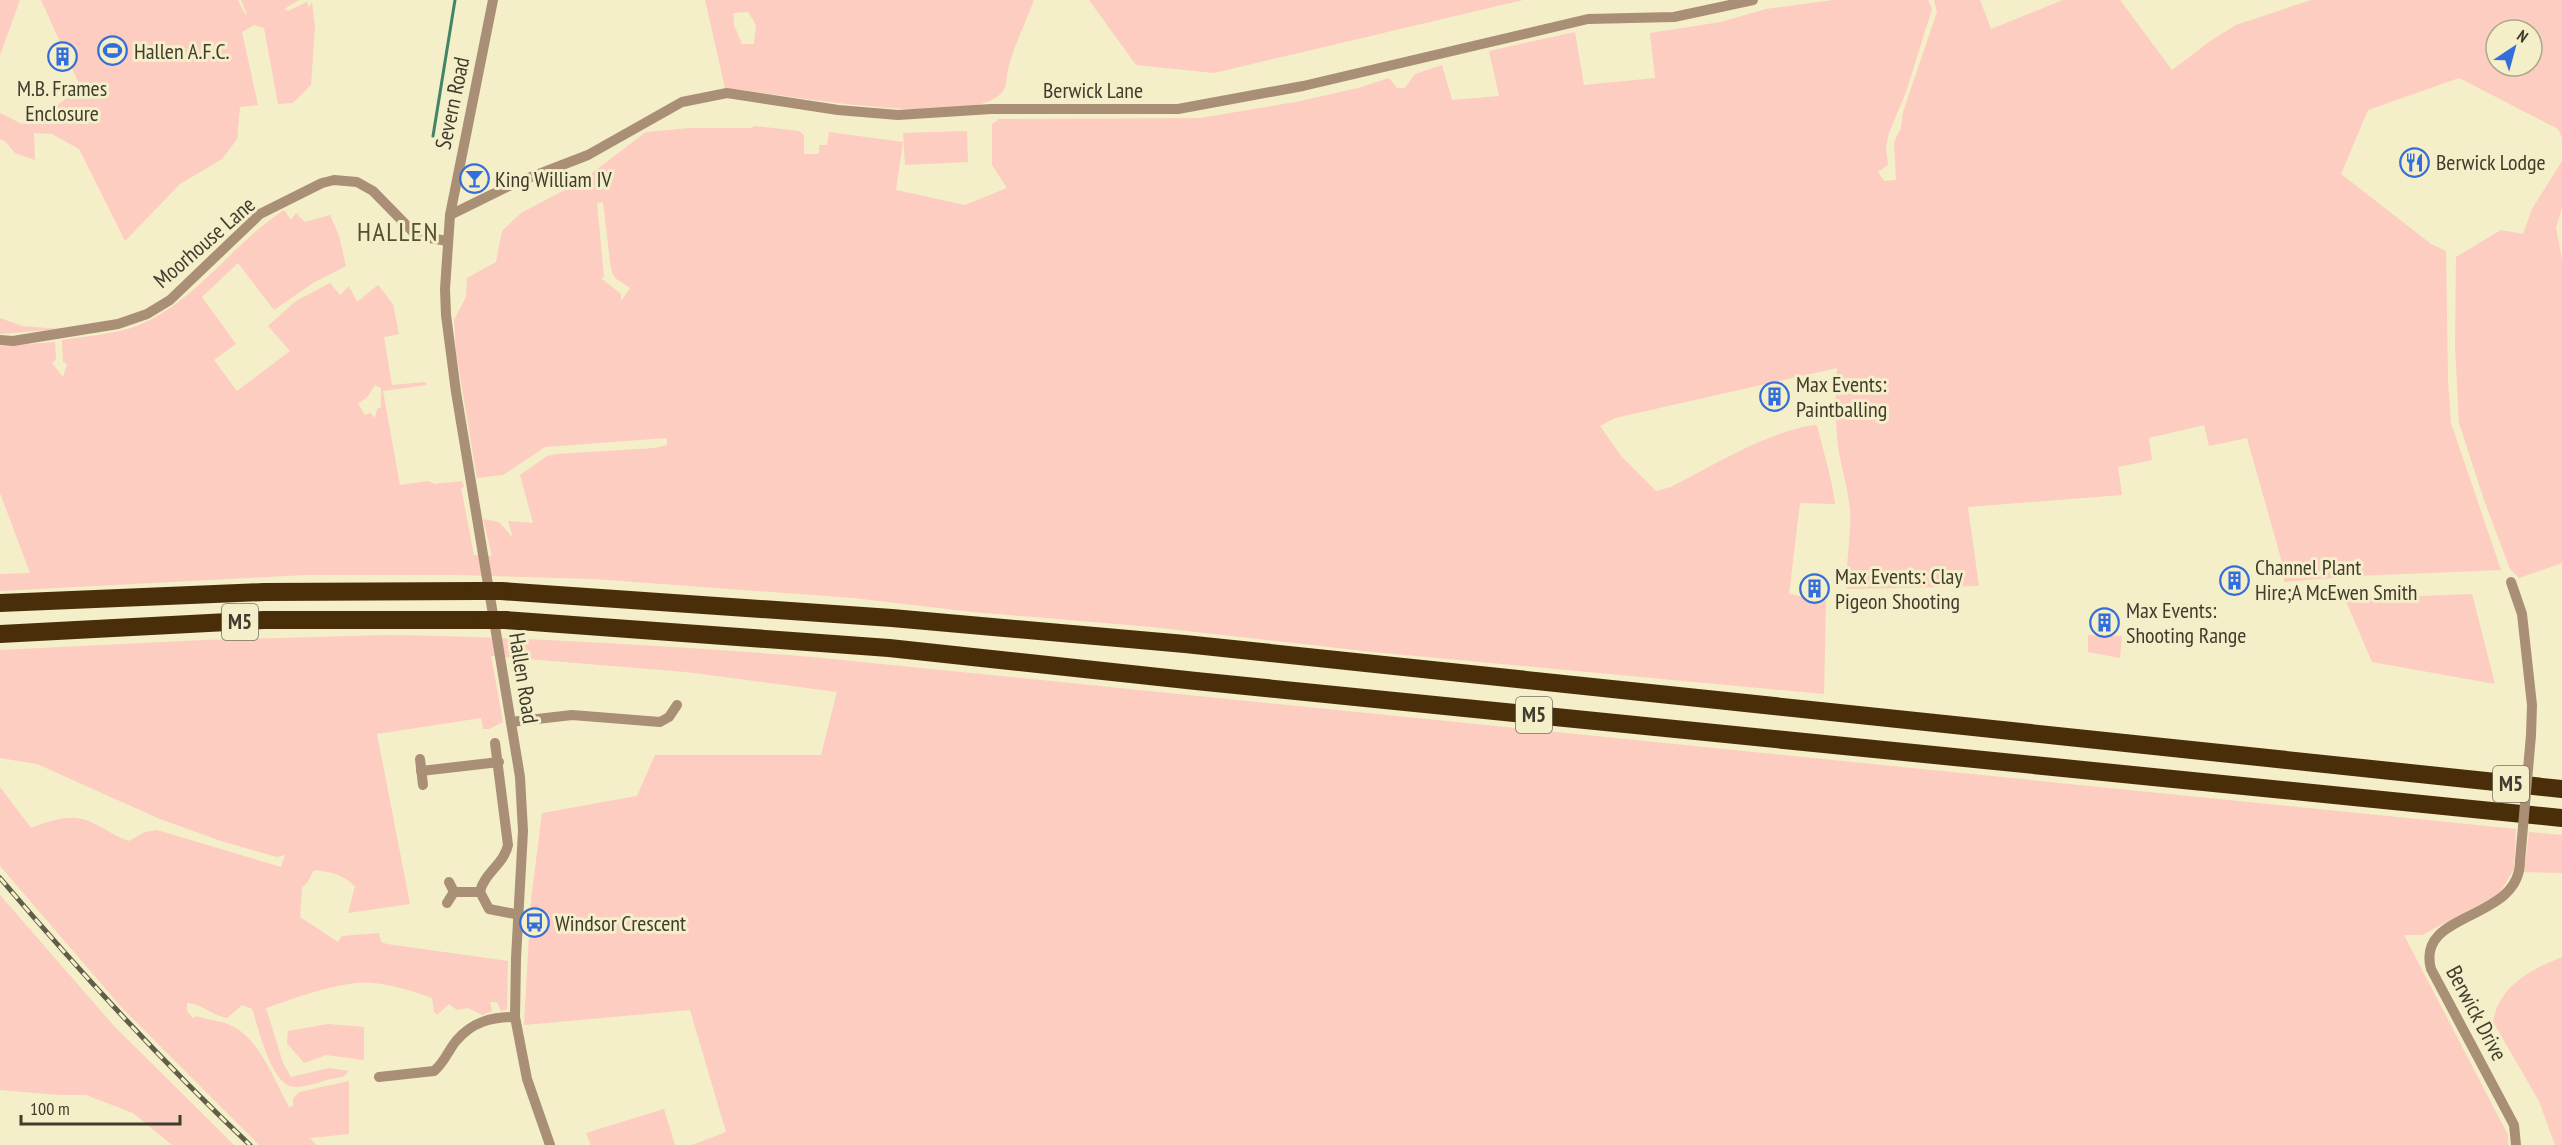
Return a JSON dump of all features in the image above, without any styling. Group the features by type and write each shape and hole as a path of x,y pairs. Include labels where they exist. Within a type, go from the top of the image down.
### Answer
{"highway":[{"name":"M5","path":"0,603 205,594 501,591 892,618 1185,644 2562,789"},
{"name":"M5","path":"0,634 264,620 505,620 889,648 2562,818"}],"street":[{"name":"Severn Road","path":"450,215 493,0"},
{"name":"Berwick Lane","path":"450,215 513,184 588,155 682,102 727,93 838,110 898,115 991,109 1178,109 1303,86 1588,19 1674,18 1752,0"},
{"name":"Moorhouse Lane","path":"0,340 13,341 118,324 147,314 170,300 260,214 322,183 334,180 357,182 373,191 417,236 448,242"},
{"name":"Hallen Road","path":"450,215 445,289 448,342 511,722 522,802 515,1017 527,1079 550,1145"},
{"name":"Berwick Drive","path":"2511,582 2522,614 2532,705 2518,877 2508,893 2439,933 2430,945 2428,953 2431,969 2514,1125 2516,1145"},
{"path":"511,722 572,715 660,722 669,717 677,705"},
{"path":"495,743 508,845 504,858 484,880 480,892 489,909 520,915"},
{"path":"420,759 423,785"},
{"path":"421,771 499,762"},
{"path":"447,903 451,887 480,892"},
{"path":"379,1077 427,1074 434,1071 456,1041 478,1023 486,1018 515,1017"}],"shaded area":[{"path":"0,0 20,0 0,55"},
{"path":"41,0 238,0 245,14 247,14 241,0 299,0 284,9 288,11 307,2 309,8 312,2 315,27 311,85 293,103 278,104 264,28 254,25 242,32 258,105 240,107 237,139 222,159 180,184 125,241 79,149 52,134 34,133 35,160 15,153 5,141 0,139 0,113 22,124 49,111 81,88"},
{"path":"705,0 1034,0 1012,54 1006,85 1003,91 985,103 954,108 915,109 826,102 725,88","holes":["748,12 756,25 754,44 742,44 734,25 733,13"]},
{"path":"1089,0 1523,0 1214,73 1136,65"},
{"path":"1833,0 1928,0 1932,9 1906,92 1889,133 1886,147 1888,165 1878,172 1884,181 1896,180 1894,142 1901,128 1903,112 1937,12 1934,0 1980,0 1991,29 2063,0 2120,0 2172,70 2236,25 2311,0 2562,0 2562,138 2558,129 2459,78 2368,110 2341,174 2431,244 2446,251 2451,423 2501,570 2356,576 2284,582 2283,566 2247,438 2209,446 2204,425 2149,438 2152,460 2118,467 2122,495 1968,507 1979,586 1847,589 1850,510 1837,436 1837,368 1615,418 1600,426 1621,456 1656,491 1671,487 1723,459 1782,433 1817,425 1835,504 1800,503 1789,594 1826,601 1824,694 1373,652 1152,627 973,612 853,598 594,579 457,575 304,575 0,591 0,574 30,573 0,493 0,346 55,342 56,360 52,363 63,377 67,364 63,362 62,340 123,330 153,318 192,291 264,224 284,210 291,220 296,213 305,222 330,215 339,236 346,266 313,283 274,310 238,263 202,297 236,344 214,360 237,391 290,351 268,326 296,301 330,283 340,295 349,286 357,302 378,285 393,304 399,334 384,337 392,385 425,382 427,385 383,391 400,485 428,481 435,484 462,481 464,487 461,488 474,555 492,556 483,519 499,522 513,538 508,521 533,523 520,475 547,456 655,448 667,445 667,438 545,447 503,475 477,478 456,352 454,320 466,297 467,278 496,262 502,231 521,213 580,182 646,132 755,126 799,131 804,135 804,154 819,154 819,145 827,145 829,132 903,142 896,190 965,205 1007,188 992,165 992,124 999,119 1200,118 1301,101 1358,88 1389,78 1397,88 1405,88 1415,74 1442,65 1452,100 1499,96 1489,51 1575,32 1584,85 1655,78 1650,33 1721,22 1766,9","holes":["603,202 611,269 615,278 630,288 621,301 621,294 601,278 604,277 597,203","375,385 381,388 381,407 377,409 375,418 370,413 365,415 358,404 368,396"]},
{"path":"967,131 968,162 905,165 903,133"},
{"path":"2562,161 2562,207 2556,228 2562,260 2562,563 2519,578 2510,569 2459,423 2455,347 2456,257 2501,230 2523,234 2532,209"},
{"path":"0,318 22,326 61,329 0,334"},
{"path":"2472,594 2495,684 2372,662 2345,599"},
{"path":"386,635 599,643 812,657 2516,829 2514,869 2499,894 2422,935 2404,935 2508,1135 2508,1145 692,1145 726,1132 690,1010 524,1025 531,900 542,813 637,796 655,755 821,755 837,692 686,672 491,656 503,722 489,729 483,729 481,718 377,734 410,904 348,913 355,886 336,874 314,870 302,887 300,917 338,942 342,936 379,933 381,942 387,944 508,961 507,1009 501,1011 497,1002 490,1002 492,1011 483,1015 468,1008 457,1010 449,1004 437,1015 434,1012 432,998 394,986 364,982 321,990 266,1008 283,1063 291,1077 329,1068 349,1071 343,1077 296,1087 287,1085 273,1068 252,1009 242,1005 227,1018 198,1005 187,1003 187,1011 193,1018 197,1016 228,1024 251,1040 289,1107 293,1106 293,1098 299,1092 349,1081 349,1134 310,1138 316,1145 259,1145 123,1009 0,866 0,787 31,828 56,820 76,818 93,823 129,841 145,832 157,830 281,867 285,855 277,857 224,842 160,819 37,764 0,758 0,650 204,640"},
{"path":"2088,635 2122,636 2120,658 2088,652"},
{"path":"2529,832 2562,835 2562,873 2524,872"},
{"path":"0,895 114,1026 234,1145 172,1145 133,1113 86,1095 0,1090"},
{"path":"2562,957 2562,1145 2555,1145 2539,1101 2493,1022 2496,1009 2509,989 2528,974"},
{"path":"328,1024 364,1027 364,1060 326,1055 304,1063 287,1043 288,1031"},
{"path":"664,1109 675,1145 591,1145 586,1133"}],"waterway":[{"path":"433,136 455,0"}],"railway":[{"path":"0,878 121,1015 250,1145"}],"place":[{"name":"Hallen A.F.C.","path":"113,51"},
{"name":"M.B. Frames Enclosure","path":"62,56"},
{"name":"Berwick Lodge","path":"2415,162"},
{"name":"King William IV","path":"474,179"},
{"name":"Max Events: Paintballing","path":"1775,397"},
{"name":"Channel Plant Hire;A McEwen Smith","path":"2234,580"},
{"name":"Max Events: Clay Pigeon Shooting","path":"1814,589"},
{"name":"Max Events: Shooting Range","path":"2105,623"},
{"name":"Windsor Crescent","path":"534,923"}],"district":[{"name":"HALLEN","path":"398,232"}]}
